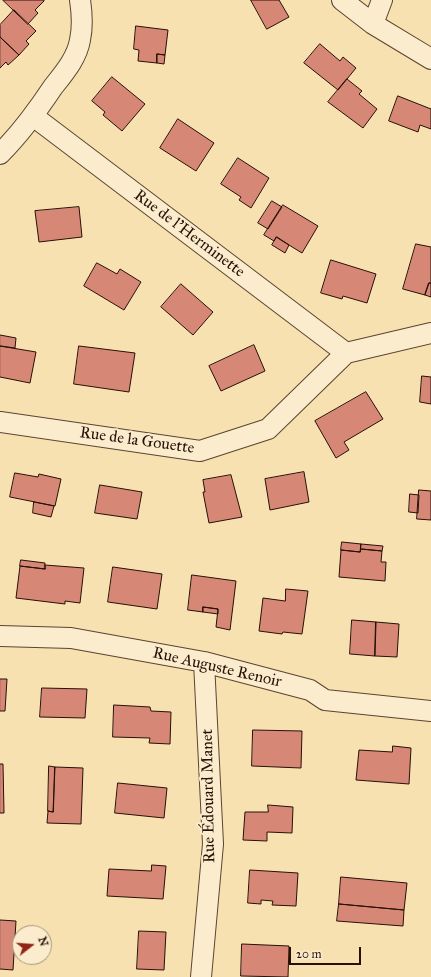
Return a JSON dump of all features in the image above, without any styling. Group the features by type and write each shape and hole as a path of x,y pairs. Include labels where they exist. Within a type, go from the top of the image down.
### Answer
{"street":[{"path":"0,154 12,143 33,116 73,60 80,40 83,18 80,0"},
{"path":"342,0 373,24 431,59"},
{"path":"373,24 382,0"},
{"name":"Rue de l'Herminette","path":"33,116 346,352"},
{"path":"346,352 431,333"},
{"name":"Rue de la Gouette","path":"0,422 200,451 268,428 346,352"},
{"name":"Rue Auguste Renoir","path":"0,636 71,638 204,662 310,690 325,700 431,712"},
{"name":"Rue Édouard Manet","path":"200,977 213,844 204,662"}],"building":[{"path":"3,0 44,1 35,10 38,13 28,24"},
{"path":"251,0 279,0 289,17 267,29"},
{"path":"14,10 36,31 26,41 29,44 19,55 0,37 0,25"},
{"path":"136,26 168,30 165,55 157,54 157,63 138,61 139,50 134,49"},
{"path":"0,37 19,55 8,65 6,62 0,68"},
{"path":"320,44 340,61 343,57 356,68 338,90 304,63"},
{"path":"157,54 165,55 164,64 157,63"},
{"path":"112,77 145,104 122,131 103,115 105,112 92,101"},
{"path":"347,79 362,91 359,94 377,109 363,128 328,102"},
{"path":"398,96 431,109 431,129 420,125 418,132 389,121"},
{"path":"178,119 214,143 196,171 160,148"},
{"path":"238,158 269,178 251,208 239,200 241,197 221,184"},
{"path":"272,201 282,207 268,229 258,223"},
{"path":"283,205 318,226 302,253 276,237 274,241 264,235"},
{"path":"79,207 82,237 39,242 35,211"},
{"path":"277,237 289,245 285,253 272,245"},
{"path":"416,244 431,247 431,283 429,283 425,295 403,289"},
{"path":"331,260 376,274 367,303 343,296 342,299 321,293"},
{"path":"97,263 117,274 120,269 141,282 124,310 84,286"},
{"path":"429,283 431,283 431,297 425,295"},
{"path":"181,284 213,312 193,335 161,307"},
{"path":"0,335 16,338 15,348 0,346"},
{"path":"254,345 265,371 221,391 209,366"},
{"path":"0,346 36,352 30,383 0,377"},
{"path":"79,346 135,353 129,392 74,384"},
{"path":"422,376 431,377 431,404 420,402"},
{"path":"366,392 383,419 344,442 349,450 336,458 315,421"},
{"path":"304,472 309,502 270,510 265,479"},
{"path":"15,473 38,477 39,474 61,479 55,506 10,497"},
{"path":"231,475 242,517 209,523 203,492 205,492 203,480"},
{"path":"100,485 142,492 137,519 95,513"},
{"path":"419,490 431,491 431,520 417,519"},
{"path":"410,494 419,495 418,513 409,512"},
{"path":"34,502 54,506 51,517 33,513"},
{"path":"342,542 361,544 360,552 341,550"},
{"path":"361,544 383,546 382,551 361,549"},
{"path":"361,549 382,551 381,562 386,562 385,581 339,577 341,550 360,552"},
{"path":"21,560 45,563 45,569 20,566"},
{"path":"45,565 84,568 80,603 65,601 65,604 16,598 20,566 45,569"},
{"path":"113,567 162,574 157,609 108,602"},
{"path":"192,575 236,581 230,630 216,627 218,609 203,607 203,612 188,610"},
{"path":"286,589 308,591 302,634 283,632 282,634 259,631 263,598 285,601"},
{"path":"203,607 218,609 218,614 203,612"},
{"path":"352,620 376,622 375,656 350,654"},
{"path":"376,622 399,624 397,657 375,656"},
{"path":"0,679 7,679 5,711 0,711"},
{"path":"42,688 87,689 85,718 40,717"},
{"path":"114,705 150,707 151,711 171,712 170,744 149,743 150,738 113,737"},
{"path":"253,730 302,731 301,768 252,766"},
{"path":"393,746 411,748 409,784 356,780 359,750 392,752"},
{"path":"0,764 3,764 4,813 0,813"},
{"path":"49,766 55,767 53,812 48,811"},
{"path":"55,767 83,768 81,824 47,823 48,811 53,812"},
{"path":"118,783 167,788 164,818 115,813"},
{"path":"268,805 293,807 292,833 267,832 267,841 243,840 245,812 268,812"},
{"path":"152,865 166,866 163,899 107,896 109,869 151,871"},
{"path":"250,870 298,873 296,906 272,905 273,901 261,900 261,904 248,903"},
{"path":"341,877 407,883 404,910 339,904"},
{"path":"339,904 404,910 403,926 337,921"},
{"path":"0,920 16,921 16,925 12,925 13,970 0,969"},
{"path":"139,931 166,932 164,970 137,969"},
{"path":"242,944 289,946 288,977 241,976"}]}
